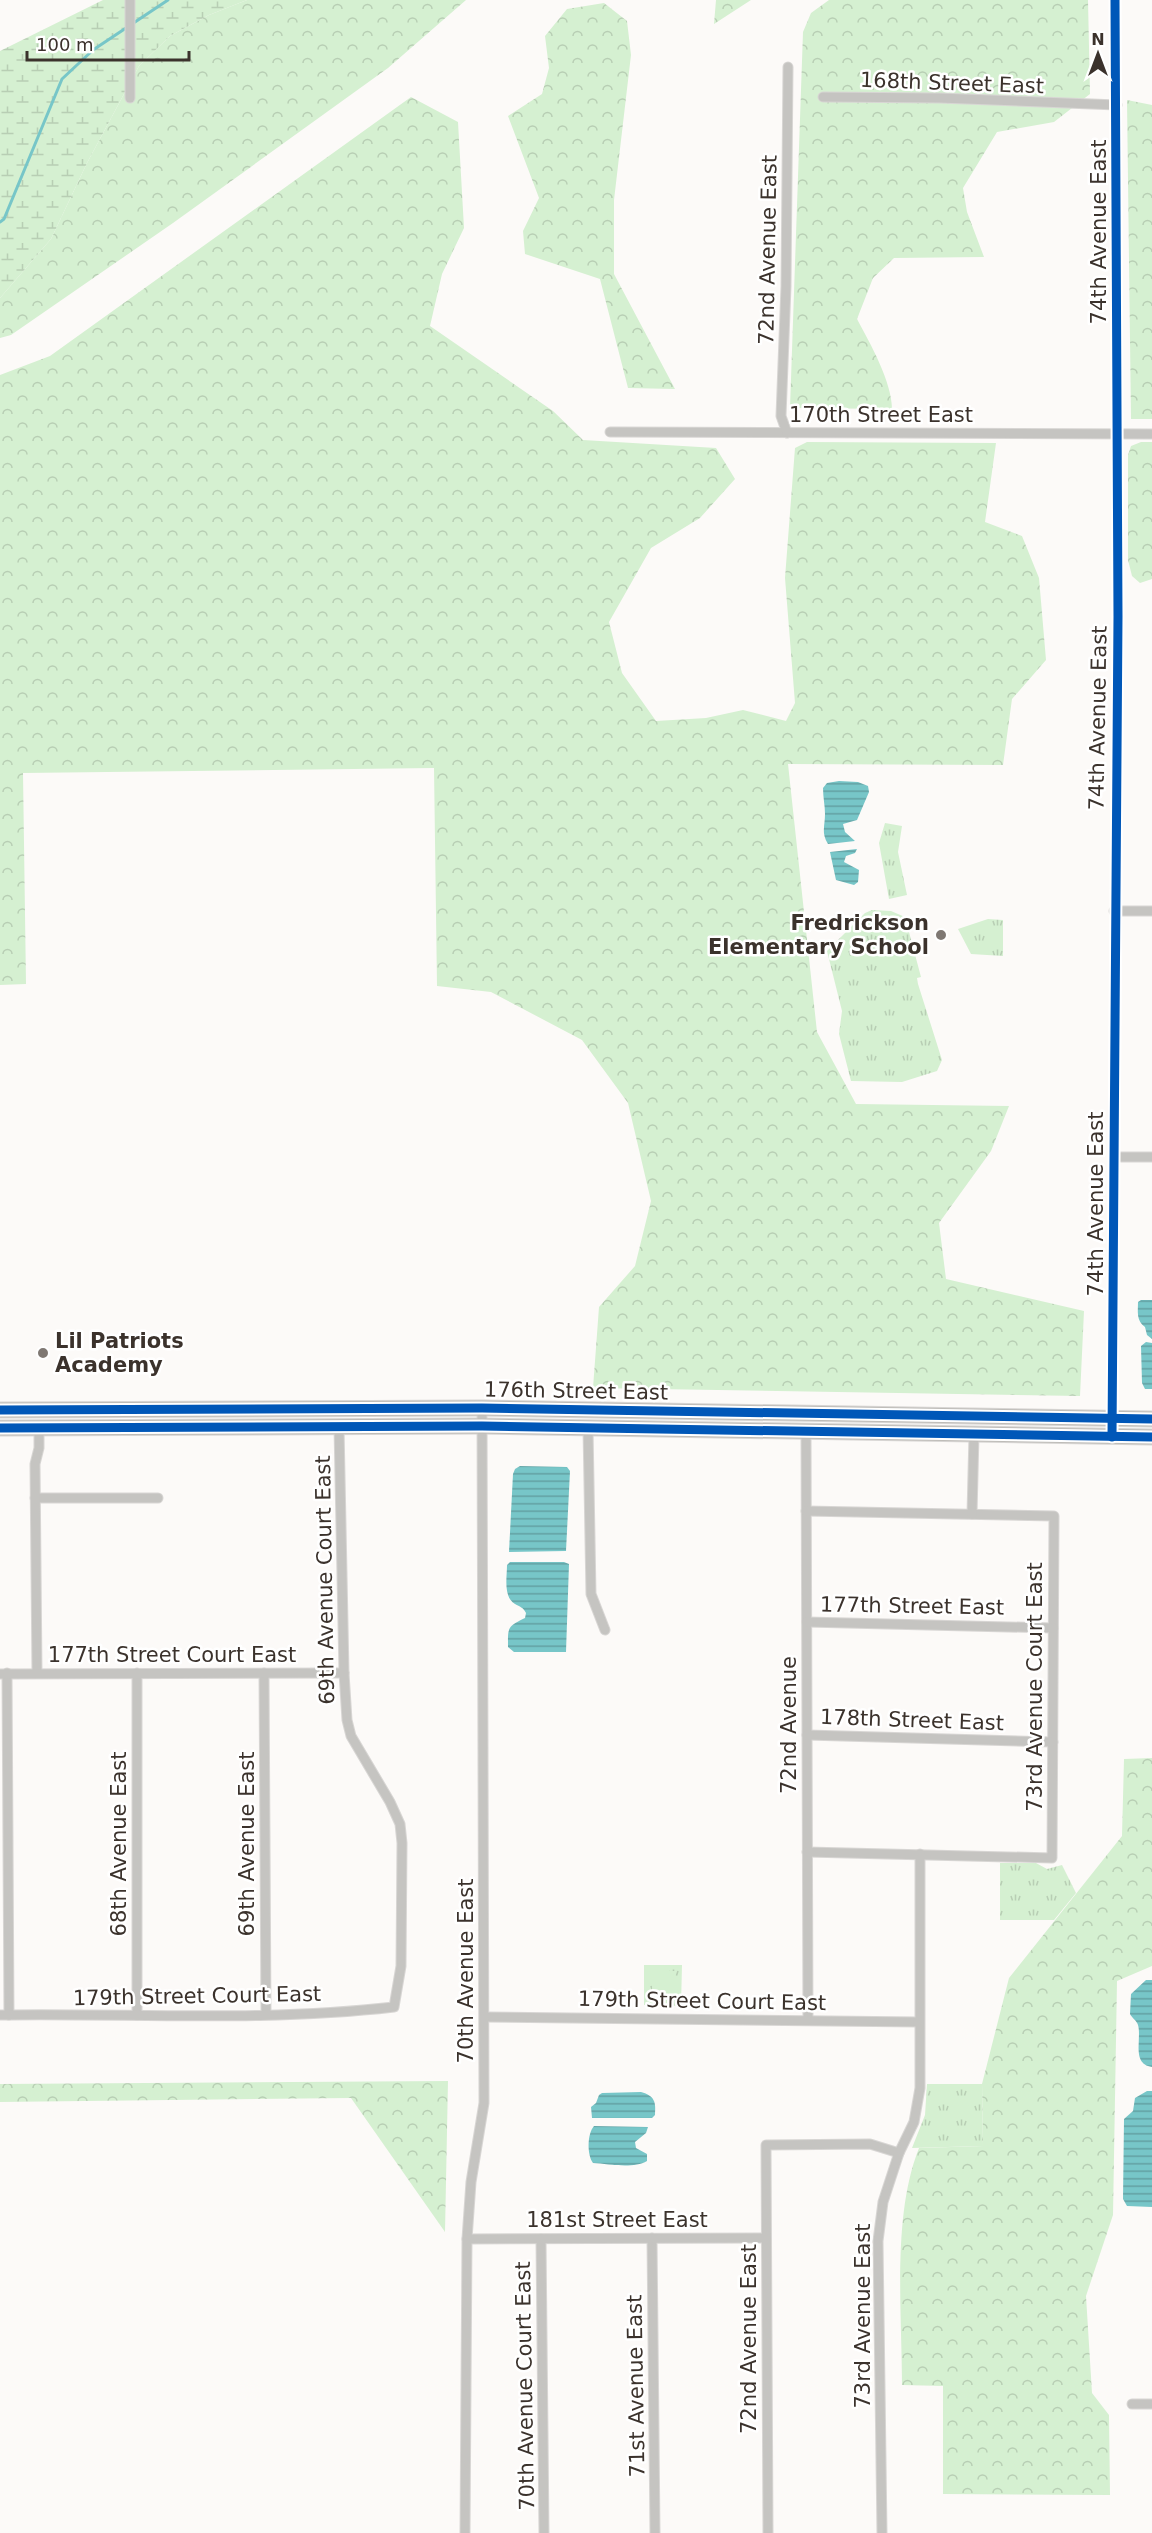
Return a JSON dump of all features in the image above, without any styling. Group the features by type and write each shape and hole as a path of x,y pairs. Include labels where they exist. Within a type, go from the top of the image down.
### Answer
{"main road":[{"name":"176th Street East","path":"0,1410 482,1408 1152,1419"},
{"name":"176th Street East","path":"0,1428 482,1426 1152,1437"}],"street":[{"path":"130,0 130,98"},
{"name":"74th Avenue East","path":"1112,1437 1114,911 1118,616 1115,0"},
{"name":"72nd Avenue East","path":"787,433 781,416 786,286 788,67"},
{"name":"168th Street East","path":"823,97 939,98 1116,105"},
{"name":"170th Street East","path":"610,432 1152,434"},
{"path":"1114,911 1152,911"},
{"path":"1114,1157 1152,1157"},
{"name":"70th Avenue East","path":"465,2533 467,2239 471,2182 484,2103 482,1408"},
{"name":"69th Avenue Court East","path":"339,1427 347,1720 351,1736 390,1802 400,1824 402,1843 400,1966 394,2007"},
{"path":"37,1673 35,1464 39,1448 39,1428"},
{"path":"588,1428 591,1594 605,1630"},
{"name":"72nd Avenue","path":"806,1431 808,2020"},
{"path":"806,1511 972,1514 974,1434"},
{"path":"35,1497 158,1498"},
{"name":"73rd Avenue Court East","path":"920,1854 1052,1857 1054,1516 972,1514"},
{"name":"177th Street East","path":"807,1622 1053,1628"},
{"name":"68th Avenue East","path":"136,1673 137,2015"},
{"name":"69th Avenue East","path":"264,1673 266,2014"},
{"name":"177th Street Court East","path":"4,1674 344,1673"},
{"path":"4,1674 5,2015"},
{"name":"178th Street East","path":"807,1735 1053,1742"},
{"path":"807,1852 920,1854"},
{"name":"73rd Avenue East","path":"882,2533 878,2241 883,2202 898,2153 914,2122 920,2088 920,1854"},
{"name":"179th Street Court East","path":"5,2015 266,2014 338,2012 394,2007"},
{"name":"179th Street Court East","path":"485,2017 919,2022"},
{"name":"72nd Avenue East","path":"768,2533 766,2145 870,2145 898,2153"},
{"name":"71st Avenue East","path":"652,2238 655,2533"},
{"name":"181st Street East","path":"467,2239 766,2238"},
{"name":"70th Avenue Court East","path":"541,2239 544,2533"},
{"path":"1132,2404 1152,2404"}],"green space":[{"path":"103,0 247,0 209,15 170,36 139,66 87,163 51,239 0,298 0,51"},
{"path":"247,0 466,0 388,68 173,223 11,335 0,338 0,298 51,239 87,163 139,66 170,36 209,15"},
{"path":"716,0 751,0 714,24"},
{"path":"829,0 1088,0 1090,94 1054,122 997,132 963,188 967,212 984,257 894,258 873,278 857,319 884,375 892,409 790,408 803,32 811,13"},
{"path":"604,3 627,21 631,55 614,200 614,274 675,389 628,388 600,279 525,254 523,231 539,198 508,116 542,94 549,68 545,36 567,9"},
{"path":"411,97 458,122 464,228 442,274 430,326 553,411 583,440 716,448 735,479 700,518 651,548 609,622 622,673 656,721 706,718 743,710 786,721 795,703 785,578 795,448 807,442 996,443 985,522 1022,536 1039,578 1046,660 1012,699 1003,765 788,764 817,1032 856,1104 1009,1106 991,1151 939,1223 946,1279 1084,1311 1080,1396 593,1388 599,1307 635,1266 651,1201 628,1103 582,1040 491,992 437,986 434,768 23,773 26,984 0,985 0,375 50,356"},
{"path":"1127,100 1152,105 1152,419 1131,419"},
{"path":"1141,442 1152,442 1152,579 1140,583 1132,576 1128,560 1128,455 1131,446"},
{"path":"885,823 902,826 898,852 907,895 889,899 879,843"},
{"path":"872,910 891,911 905,917 921,977 917,978 918,984 942,1060 937,1071 902,1082 851,1081 839,1034 842,1011 827,951 865,913"},
{"path":"988,919 1003,920 1003,956 971,954 958,929"},
{"path":"1152,1758 1152,1966 1117,1981 1113,2215 1086,2296 1092,2393 1109,2415 1110,2495 943,2494 943,2386 902,2385 900,2264 905,2203 911,2175 919,2148 983,2146 982,2084 1009,1978 1122,1836 1124,1759"},
{"path":"1000,1863 1036,1863 1047,1869 1062,1865 1076,1893 1054,1920 1000,1920"},
{"path":"644,1965 682,1965 681,2006 644,2005"},
{"path":"652,1971 675,1971 675,1996 652,1996"},
{"path":"448,2081 445,2232 351,2098 0,2102 0,2084"},
{"path":"927,2084 982,2084 983,2146 912,2148 925,2115"}],"water":[{"path":"858,782 868,786 869,792 857,820 843,824 845,832 855,841 828,844 824,833 823,788 827,783"},
{"path":"857,849 855,853 846,856 844,862 859,870 858,882 854,885 836,880 830,852"},
{"path":"1152,1300 1152,1339 1147,1335 1139,1319 1138,1302"},
{"path":"1146,1342 1152,1343 1152,1389 1145,1389 1142,1383 1141,1346"},
{"path":"520,1466 567,1467 570,1471 566,1551 509,1552 513,1474"},
{"path":"510,1562 564,1562 569,1564 566,1652 514,1652 508,1647 510,1628 525,1618 526,1613 509,1597 506,1587 507,1565"},
{"path":"1146,1980 1152,1980 1152,2067 1146,2065 1139,2056 1138,2025 1130,2014 1131,1994"},
{"path":"1147,2091 1152,2091 1152,2207 1127,2206 1123,2199 1124,2119 1133,2111 1135,2098"},
{"path":"641,2092 654,2100 655,2115 652,2118 592,2118 591,2107 602,2093"},
{"path":"594,2126 648,2127 646,2133 635,2142 636,2148 647,2154 647,2161 628,2165 593,2163 589,2144"}],"waterway":[{"path":"0,222 4,219 62,79 93,50 168,0"}],"cycle path":[{"path":"1112,1437 1118,616 1115,0"},
{"path":"0,1410 482,1408 1152,1419"},
{"path":"0,1428 482,1426 1152,1437"}],"place":[{"name":"Fredrickson Elementary School","path":"941,935"},
{"name":"Lil Patriots Academy","path":"43,1353"}]}
